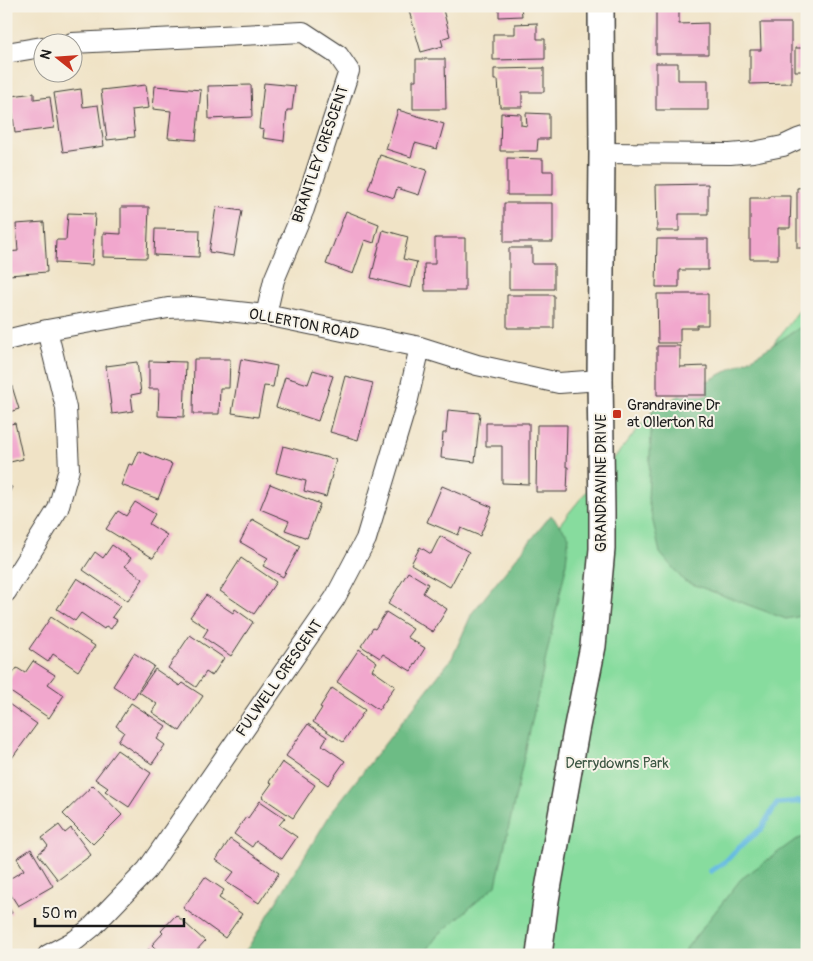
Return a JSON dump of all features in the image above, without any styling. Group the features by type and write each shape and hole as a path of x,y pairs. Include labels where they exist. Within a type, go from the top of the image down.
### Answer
{"street":[{"name":"GRANDRAVINE DRIVE","path":"539,955 546,900 595,631 602,549 600,380 602,6"},
{"name":"BRANTLEY CRESCENT","path":"82,43 303,32 338,55 349,71 304,209 274,280 266,315"},
{"path":"6,53 32,49"},
{"path":"602,153 738,154 783,146 807,136"},
{"name":"OLLERTON ROAD","path":"6,340 47,330 168,308 192,308 266,315 420,347 477,365 559,382 600,380"},
{"path":"6,592 58,509 69,469 66,408 47,330"},
{"name":"FULWELL CRESCENT","path":"48,955 76,940 92,927 147,870 335,598 366,539 408,399 420,347"}],"green space":[{"name":"Derrydowns Park","path":"807,300 807,955 240,955 246,950 325,847 530,560 657,406 740,388"},
{"path":"807,323 807,615 786,619 684,581 660,553 648,499 652,410 754,357"},
{"path":"551,515 569,536 565,571 496,885 437,936 424,955 246,955 249,946 333,810 452,658 472,613"},
{"path":"807,836 807,955 681,955 741,879 795,840"}],"building":[{"path":"422,6 442,6 450,36 441,39 443,46 421,52 409,11"},
{"path":"499,6 521,6 522,16 499,17"},
{"path":"656,6 679,6 679,24 708,23 708,54 656,54"},
{"path":"537,23 537,39 545,39 545,59 493,60 493,34 515,34 515,24"},
{"path":"760,23 791,23 791,83 750,84 750,50 761,50"},
{"path":"795,48 807,48 807,71 795,71"},
{"path":"416,59 445,59 446,109 413,109 413,80 416,80"},
{"path":"656,63 678,63 678,80 708,80 708,110 656,110"},
{"path":"544,68 544,92 522,92 522,107 500,107 498,80 494,80 494,69"},
{"path":"264,83 295,86 292,110 287,110 284,141 263,138 264,130 259,129"},
{"path":"146,85 149,108 132,110 135,137 107,140 101,90"},
{"path":"251,85 252,117 209,119 208,86"},
{"path":"155,86 201,90 196,140 168,138 171,111 153,109"},
{"path":"81,89 83,107 98,105 104,146 63,152 54,93"},
{"path":"34,93 34,99 50,97 54,128 15,133 12,96"},
{"path":"398,110 444,124 437,149 415,143 411,157 386,149"},
{"path":"501,113 521,114 521,125 527,126 526,113 549,114 549,139 538,139 537,151 500,151"},
{"path":"380,155 427,170 419,195 397,188 394,198 368,189"},
{"path":"507,158 543,159 543,171 553,171 553,195 507,195"},
{"path":"708,184 708,214 679,214 679,231 657,231 656,185"},
{"path":"807,187 807,248 797,248 797,188"},
{"path":"770,196 791,196 790,228 778,228 778,259 750,259 750,198 770,198"},
{"path":"504,203 553,203 553,242 504,242"},
{"path":"121,207 149,207 147,258 103,257 103,233 121,234"},
{"path":"216,207 242,211 234,256 209,252"},
{"path":"346,211 379,224 374,243 365,240 353,274 326,264"},
{"path":"68,213 95,214 92,265 55,263 56,240 66,240"},
{"path":"44,222 47,272 9,275 8,252 18,251 16,224"},
{"path":"155,229 200,230 199,257 154,255"},
{"path":"383,230 408,237 403,259 417,262 411,288 371,278"},
{"path":"435,238 465,238 465,291 425,291 424,264 435,264"},
{"path":"657,239 708,239 708,270 679,270 679,287 656,287"},
{"path":"509,248 532,248 532,264 554,264 554,289 509,289"},
{"path":"657,294 708,294 708,325 697,325 697,328 680,328 680,343 658,343"},
{"path":"507,295 554,295 554,328 507,328"},
{"path":"657,346 680,346 680,367 707,366 707,395 657,395"},
{"path":"194,359 230,359 229,388 220,388 219,414 193,414"},
{"path":"241,359 277,366 273,387 264,386 258,417 232,413"},
{"path":"149,361 186,362 184,417 158,416 159,389 149,389"},
{"path":"137,362 141,393 131,395 133,411 112,414 106,366"},
{"path":"313,370 333,376 318,421 276,407 285,377 308,384"},
{"path":"345,376 373,383 358,440 330,432"},
{"path":"10,380 19,409 6,413 6,382"},
{"path":"448,410 480,413 475,462 441,458 443,433 446,433"},
{"path":"15,423 23,459 6,463 6,425"},
{"path":"486,423 529,423 529,484 502,483 502,446 486,446"},
{"path":"537,425 567,425 567,492 536,492"},
{"path":"283,446 336,460 326,497 304,491 306,481 276,473"},
{"path":"139,451 172,464 158,499 121,485 129,464 133,465"},
{"path":"270,484 320,504 307,538 285,530 289,521 260,509"},
{"path":"6,485 12,487 6,500"},
{"path":"442,486 492,507 480,536 461,528 458,535 427,522"},
{"path":"135,502 155,514 149,524 167,535 153,558 106,529 118,511 126,516"},
{"path":"252,519 300,546 283,577 263,566 268,558 240,542"},
{"path":"440,536 469,552 450,587 411,564 420,547 431,554"},
{"path":"112,545 131,558 125,566 143,579 128,601 83,570 95,552 103,558"},
{"path":"241,558 276,582 254,614 220,591"},
{"path":"408,572 428,584 423,593 447,609 433,632 388,604"},
{"path":"77,578 120,606 112,617 117,620 111,629 106,626 104,629 81,613 75,621 57,609"},
{"path":"206,595 233,613 235,609 253,622 231,656 203,637 208,629 190,617"},
{"path":"386,612 413,629 407,637 425,648 411,671 383,654 380,658 361,646"},
{"path":"51,617 95,646 78,671 53,654 48,662 29,649"},
{"path":"190,635 224,658 212,676 206,672 196,687 168,668"},
{"path":"359,649 377,662 372,670 395,686 379,710 337,682"},
{"path":"134,653 154,666 133,699 113,686"},
{"path":"33,661 55,675 48,684 64,695 49,718 6,689 6,683 17,668 25,673"},
{"path":"155,669 180,686 183,683 203,696 180,731 152,712 157,704 139,692"},
{"path":"332,688 365,710 343,742 313,722"},
{"path":"6,702 37,724 12,758 6,753"},
{"path":"131,703 166,726 157,739 165,745 152,764 118,741 124,732 116,726"},
{"path":"308,724 327,737 322,745 345,761 328,785 286,756"},
{"path":"117,750 151,773 129,807 105,791 108,788 95,779"},
{"path":"282,762 315,785 293,818 262,797 272,783 269,782"},
{"path":"93,785 122,815 93,844 63,814"},
{"path":"260,801 285,818 279,825 297,837 282,859 256,841 252,847 234,834"},
{"path":"59,825 65,833 71,828 91,855 58,880 38,854 48,846 42,838"},
{"path":"230,839 279,873 259,903 226,882 234,872 216,860"},
{"path":"31,849 53,886 18,906 6,887 6,881 24,870 17,858"},
{"path":"205,877 224,890 219,898 242,914 225,938 183,908"},
{"path":"6,902 12,913 6,915"},
{"path":"176,915 205,941 195,952 198,955 162,955 152,945 163,933 161,931"},
{"path":"149,949 154,955 141,955"}],"waterway":[{"path":"711,871 726,861 739,847 761,829 777,803 807,801"}],"place":[{"name":"Grandravine Dr at Ollerton Rd","path":"617,414"}]}
